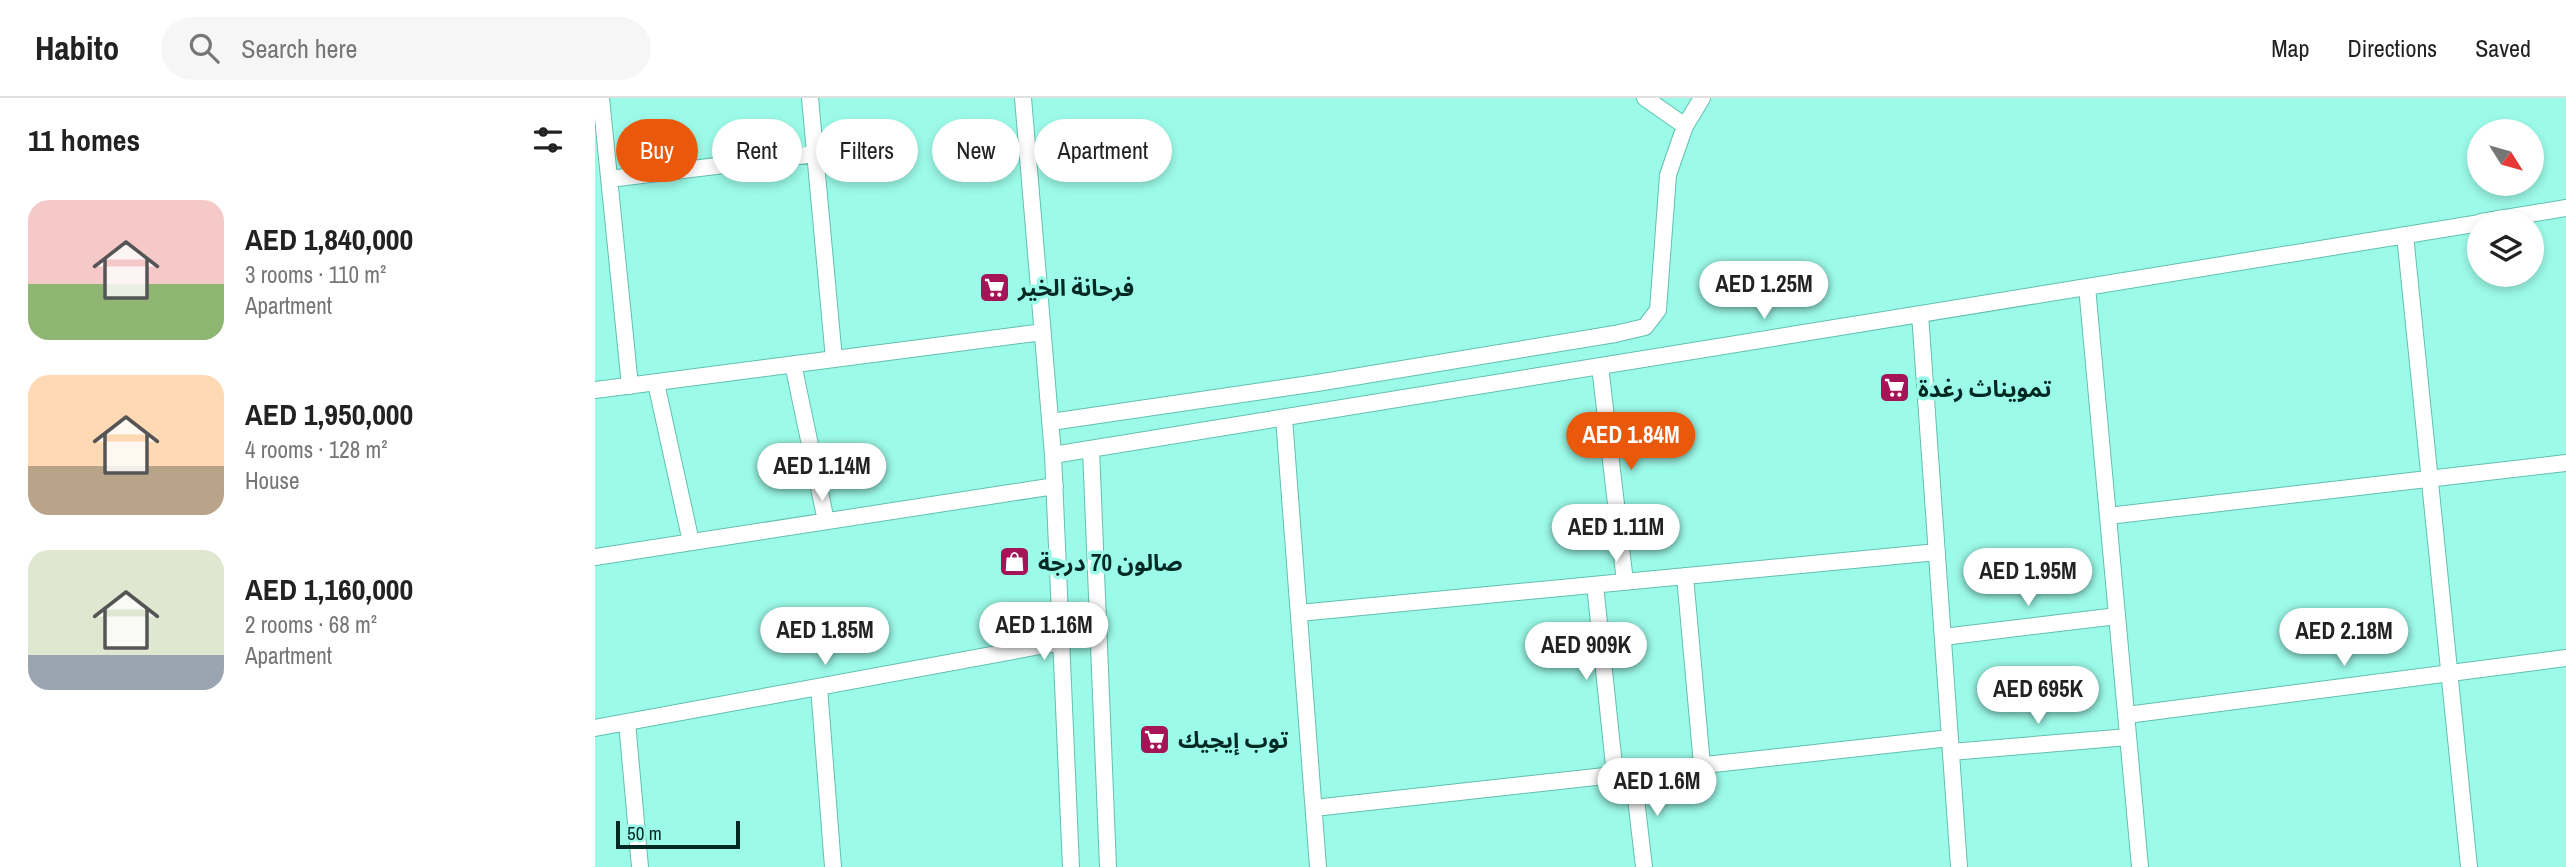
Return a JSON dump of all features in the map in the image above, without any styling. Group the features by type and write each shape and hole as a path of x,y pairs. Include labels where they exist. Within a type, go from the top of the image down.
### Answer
{"street":[{"path":"601,98 630,386"},
{"path":"810,98 834,359"},
{"path":"1023,98 1055,486 1071,867"},
{"path":"1645,98 1685,125"},
{"path":"1051,422 1317,383 1646,327 1658,310 1668,175 1685,125 1702,98"},
{"path":"609,179 815,154"},
{"path":"2544,212 2566,208"},
{"path":"1053,455 2467,224"},
{"path":"2405,235 2469,867"},
{"path":"2087,287 2140,867"},
{"path":"1920,314 1959,867"},
{"path":"595,390 1043,331"},
{"path":"793,365 826,521"},
{"path":"1600,366 1625,582"},
{"path":"656,383 691,542"},
{"path":"1284,418 1318,867"},
{"path":"1091,449 1108,867"},
{"path":"2108,516 2430,481 2566,463"},
{"path":"595,557 1055,486"},
{"path":"1299,613 1937,552"},
{"path":"1685,576 1702,765"},
{"path":"1595,584 1615,775"},
{"path":"1943,637 2117,616"},
{"path":"595,728 1062,642"},
{"path":"2127,715 2566,657"},
{"path":"819,687 833,867"},
{"path":"628,722 640,867"},
{"path":"1314,808 1702,765 1950,745 2128,737"},
{"path":"1633,773 1644,867"}],"place":[{"name":"فرحانة الخير","path":"995,287"},
{"name":"تمويناث رغدة","path":"1895,388"},
{"name":"صالون 70 درجة","path":"1015,562"},
{"name":"توب إيجيك","path":"1155,739"}]}
